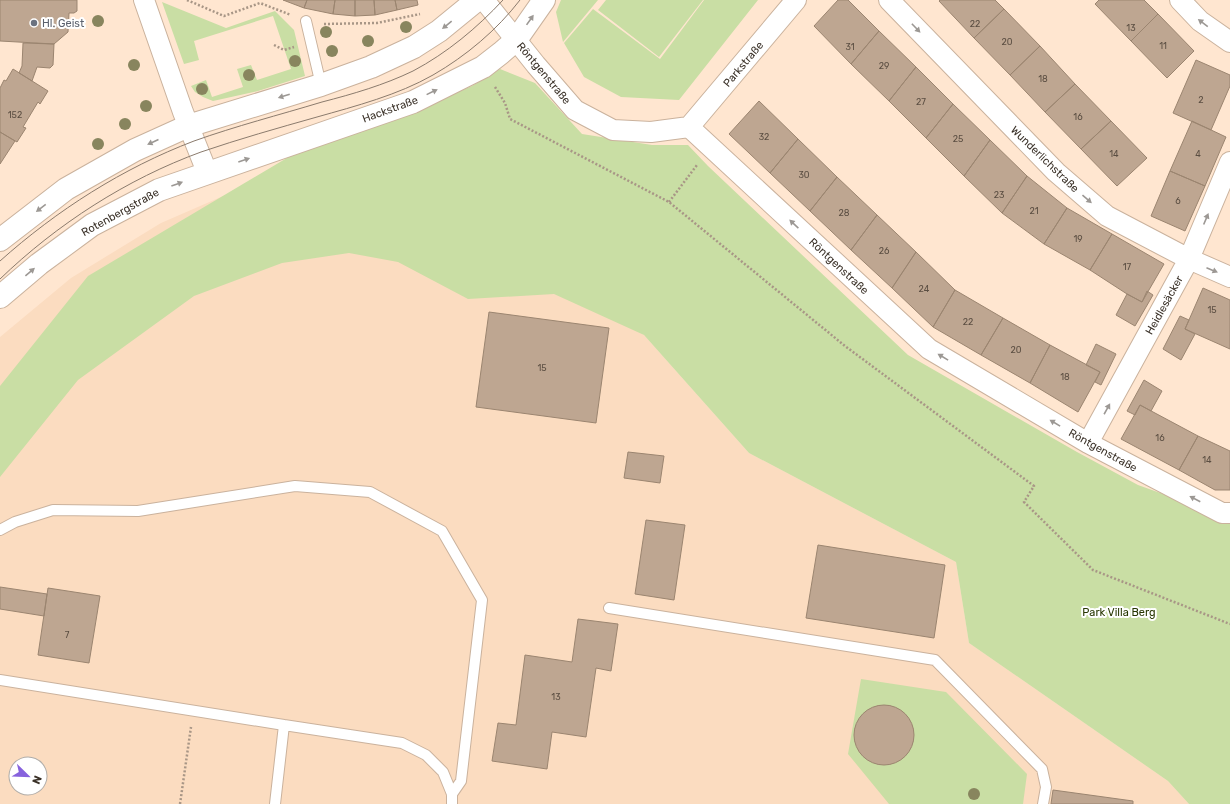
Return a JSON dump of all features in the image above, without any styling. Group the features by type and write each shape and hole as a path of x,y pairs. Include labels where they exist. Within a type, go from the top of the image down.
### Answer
{"main road":[{"path":"0,240 66,188 135,150 188,126 321,85 371,67 414,47 439,31 477,0"},
{"name":"Hackstraße","path":"208,172 413,102 483,67 516,40 544,0"},
{"name":"Rotenbergstraße","path":"0,297 39,264 92,225 159,190 208,172"}],"street":[{"path":"144,0 188,126 208,172"},
{"name":"Röntgenstraße","path":"484,0 500,22 576,110 613,130 651,132 689,127 929,348 1088,443 1222,513 1230,513"},
{"name":"Parkstraße","path":"689,127 796,0"},
{"name":"Wunderlichstraße","path":"889,0 1056,172 1107,216 1188,259 1230,277"},
{"path":"1180,0 1200,22 1230,42"},
{"name":"Heidlesäcker","path":"1088,443 1188,259 1230,162"}],"lane":[{"path":"306,21 321,85"},
{"path":"0,530 15,522 53,510 138,511 295,486 370,492 442,531 482,600 461,781 452,799"},
{"path":"609,608 936,660 1042,769 1046,786 1043,804"},
{"path":"0,680 402,743 426,755 443,772 452,799"},
{"path":"275,804 284,725"}],"path":[{"path":"505,103 510,119 669,202 845,346 1034,486 1024,502 1093,570 1230,624"},
{"path":"669,202 711,148"},
{"path":"180,804 194,711"}],"shaded area":[{"path":"311,158 644,335 749,453 956,562 969,643 1168,781 1189,804 0,804 0,337 71,278 161,223"}],"green space":[{"path":"561,0 598,0 563,42 556,12"},
{"path":"606,0 703,0 659,57 598,10"},
{"path":"704,0 758,0 679,100 621,97 584,77 564,43 593,9 660,59"},
{"path":"162,2 226,28 275,11 294,30 305,76 258,91 213,101 203,97 195,92 191,86 206,80 212,97 243,87 237,69 251,65 257,80 291,69 273,16 194,41 199,60 184,64"},
{"name":"Park Villa Berg","path":"500,69 535,83 582,134 652,145 688,145 708,166 908,355 1077,452 1138,485 1230,518 1230,804 1189,804 1168,781 969,643 956,562 749,453 644,335 554,294 468,299 398,262 349,253 282,263 194,296 78,380 0,477 0,386 88,276 302,149 396,118 472,86"},
{"path":"861,679 946,692 1027,774 1023,804 889,804 848,754"}],"building":[{"name":"Hl. Geist","path":"0,0 77,0 77,11 74,13 69,13 68,32 54,44 0,41"},
{"path":"283,0 307,0 304,8"},
{"path":"307,0 335,0 333,14 304,8"},
{"path":"335,0 355,0 355,16 333,14"},
{"path":"355,0 374,0 375,15 355,16"},
{"path":"374,0 395,0 397,10 375,15"},
{"path":"395,0 417,0 418,5 397,10"},
{"path":"838,0 848,0 879,31 851,64 814,26"},
{"path":"995,0 1004,9 974,38 939,1"},
{"path":"1099,0 1144,0 1158,14 1131,41 1095,4"},
{"path":"1004,9 1040,46 1010,75 974,38"},
{"path":"1158,14 1194,51 1167,78 1131,41"},
{"path":"879,31 916,67 889,101 851,64"},
{"path":"23,43 54,44 53,65 50,68 37,67 32,81 19,73 22,66"},
{"path":"1040,46 1075,84 1045,112 1010,75"},
{"path":"1196,60 1230,75 1230,86 1211,130 1173,113"},
{"path":"916,67 953,104 926,138 889,101"},
{"path":"13,69 48,91 40,104 38,102 23,127 26,128 17,142 0,132 0,88 4,80 6,81"},
{"path":"1075,84 1111,121 1081,149 1045,112"},
{"path":"759,101 798,139 770,173 729,134"},
{"path":"953,104 990,140 964,176 926,138"},
{"path":"1111,121 1147,158 1117,186 1081,149"},
{"path":"1192,121 1226,137 1205,186 1170,171"},
{"path":"0,132 15,141 0,164"},
{"path":"798,139 837,177 810,211 770,173"},
{"path":"990,140 1027,176 1002,213 964,176"},
{"path":"1170,171 1205,186 1185,231 1151,216"},
{"path":"1027,176 1067,208 1044,244 1002,213"},
{"path":"837,177 877,215 851,250 810,211"},
{"path":"1067,208 1112,234 1090,270 1044,244"},
{"path":"877,215 916,252 892,288 851,250"},
{"path":"1112,234 1164,264 1142,302 1090,270"},
{"path":"916,252 955,290 933,327 892,288"},
{"path":"1203,288 1230,300 1230,349 1185,329"},
{"path":"955,290 1003,318 981,355 933,327"},
{"path":"1147,291 1153,295 1135,326 1116,315 1127,294 1142,302"},
{"path":"489,312 609,328 596,423 476,407"},
{"path":"1180,316 1189,320 1185,329 1195,334 1181,360 1163,349"},
{"path":"1003,318 1050,345 1030,383 981,355"},
{"path":"1096,344 1116,354 1101,385 1095,382 1100,372 1086,365"},
{"path":"1050,345 1100,372 1078,412 1030,383"},
{"path":"1144,380 1162,391 1151,411 1140,405 1135,415 1127,411"},
{"path":"1140,405 1198,436 1179,470 1121,439"},
{"path":"1198,436 1230,451 1230,490 1215,490 1179,470"},
{"path":"628,452 664,456 660,483 624,478"},
{"path":"646,520 685,525 674,600 635,594"},
{"path":"818,545 945,565 934,638 806,618"},
{"path":"0,587 47,594 44,616 0,609"},
{"path":"48,588 100,596 89,663 38,655"},
{"path":"578,619 618,624 611,671 596,668 586,737 552,732 547,769 492,761 498,723 516,725 525,655 572,662"},
{"path":"884,705 901,710 909,718 914,735 909,752 901,760 884,765 867,760 859,752 854,735 859,718 867,710"},
{"path":"1053,790 1133,801 1133,804 1051,804"}],"tram line":[{"path":"0,261 44,225 92,192 116,177 168,152 226,130 368,89 413,71 450,48 483,20 503,0"},
{"path":"0,279 45,240 94,205 173,163 215,147 347,109 420,82 445,68 480,42 501,22 520,0"}],"place":[{"name":"Hl. Geist","path":"34,23"}]}
